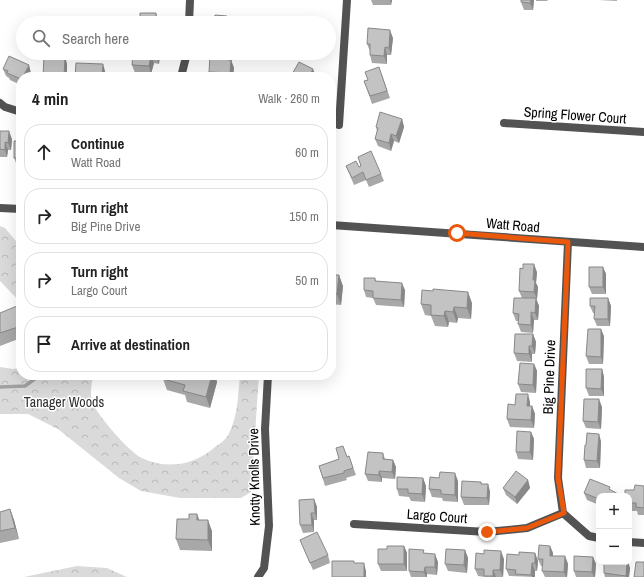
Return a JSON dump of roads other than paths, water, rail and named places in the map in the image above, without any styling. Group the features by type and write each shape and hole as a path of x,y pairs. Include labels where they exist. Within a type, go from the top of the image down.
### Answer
{"street":[{"path":"189,16 190,0"},
{"path":"340,125 347,0"},
{"path":"182,72 185,60"},
{"path":"0,104 16,110"},
{"name":"Spring Flower Court","path":"504,124 644,132"},
{"path":"0,208 16,209"},
{"name":"Watt Road","path":"336,225 644,247"},
{"name":"Big Pine Drive","path":"564,513 558,478 568,242"},
{"name":"Knotty Knolls Drive","path":"258,577 264,568 269,526 265,429 268,380"},
{"path":"564,513 589,536 596,537"},
{"name":"Largo Court","path":"354,524 487,532 527,528 564,513"},
{"path":"632,542 644,543"}],"waterway":[{"path":"0,387 25,386 33,380"}],"park label":[{"name":"Tanager Woods","path":"64,402"}]}
